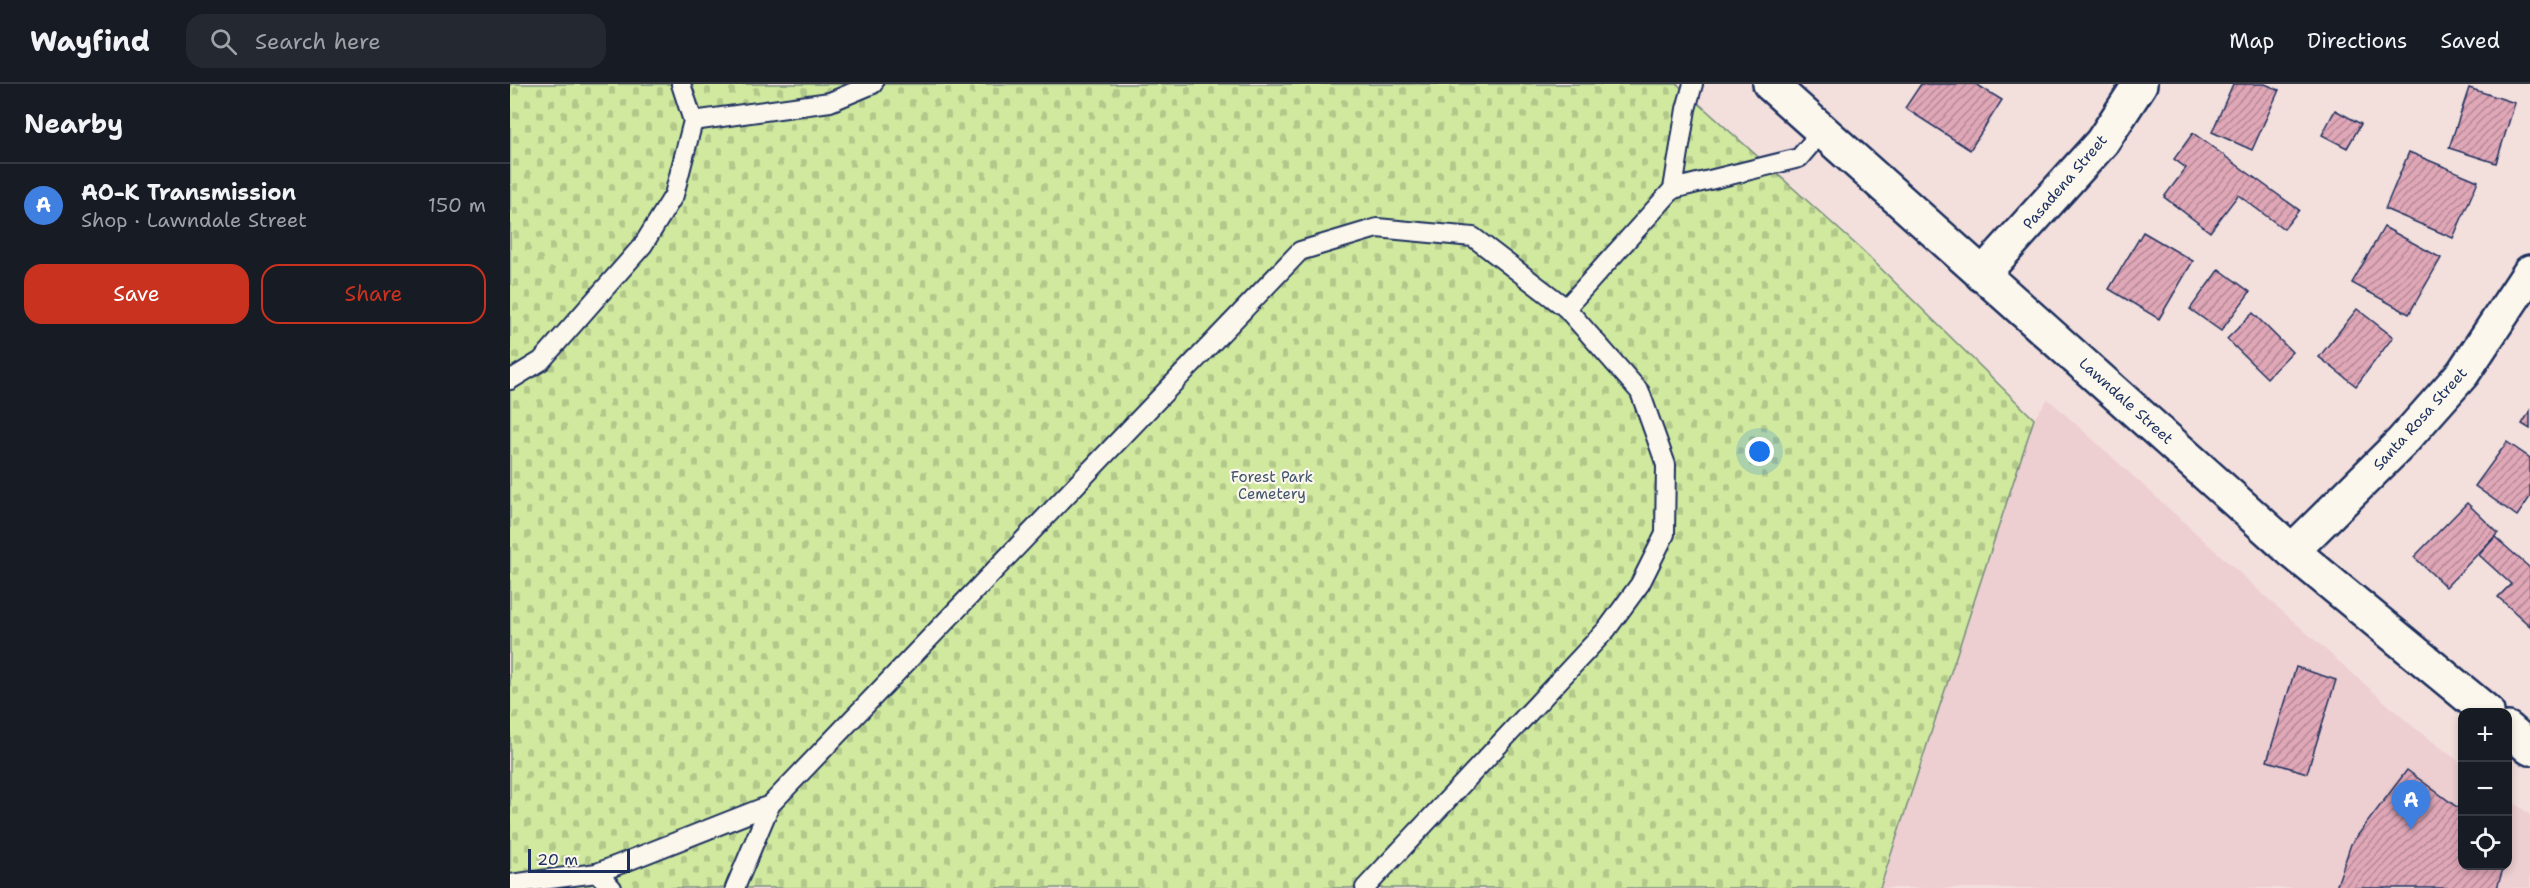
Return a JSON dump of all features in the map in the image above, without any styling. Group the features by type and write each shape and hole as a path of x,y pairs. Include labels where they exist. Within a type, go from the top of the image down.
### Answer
{"main road":[{"name":"Lawndale Street","path":"1770,84 2292,551 2482,708"},
{"name":"Pasadena Street","path":"1982,275 2102,142 2140,84"},
{"name":"Santa Rosa Street","path":"2292,551 2401,443 2463,373 2530,272"},
{"path":"2512,732 2530,748"}],"lane":[{"path":"510,380 541,361 643,245 674,195 693,121 681,84"},
{"path":"693,121 830,102 873,84"},
{"path":"1566,308 1673,189 1686,109 1693,84"},
{"path":"1673,189 1799,158 1822,131"},
{"path":"735,888 770,805 1300,251 1377,228 1473,237 1566,308 1640,392 1666,465 1665,534 1640,584 1608,629 1365,888"},
{"path":"510,884 597,873 770,805"},
{"path":"597,873 612,888"}],"shaded area":[{"path":"2048,399 2277,607 2412,726 2458,761 2458,870 2512,870 2512,801 2530,815 2530,888 1880,888 2034,419"}],"green space":[{"name":"Forest Park Cemetery","path":"510,84 1677,84 1862,250 2034,419 1880,888 510,888"}],"building":[{"path":"1921,84 1976,84 2002,100 1970,150 1905,108"},
{"path":"2233,84 2265,84 2279,90 2252,150 2212,132"},
{"path":"2469,88 2515,103 2496,163 2449,148"},
{"path":"2335,110 2361,124 2347,148 2322,135"},
{"path":"2193,133 2299,210 2284,229 2238,195 2210,232 2164,197 2186,168 2174,159"},
{"path":"2409,152 2478,181 2453,238 2385,209"},
{"path":"2384,227 2441,258 2409,314 2352,283"},
{"path":"2143,232 2193,261 2159,319 2109,289"},
{"path":"2219,269 2250,292 2221,331 2190,309"},
{"path":"2357,309 2393,337 2356,386 2319,357"},
{"path":"2253,313 2292,352 2267,378 2227,339"},
{"path":"2530,411 2530,429 2522,424"},
{"path":"2507,442 2530,458 2530,497 2517,516 2475,486"},
{"path":"2467,503 2498,533 2446,587 2414,557"},
{"path":"2495,537 2530,568 2530,626 2498,597 2511,584 2479,555"},
{"path":"2296,667 2336,680 2307,773 2267,761"},
{"path":"2407,770 2458,808 2458,870 2503,870 2497,888 2336,888 2351,844"}],"place":[{"name":"AO-K Transmission","path":"2411,830"}]}
